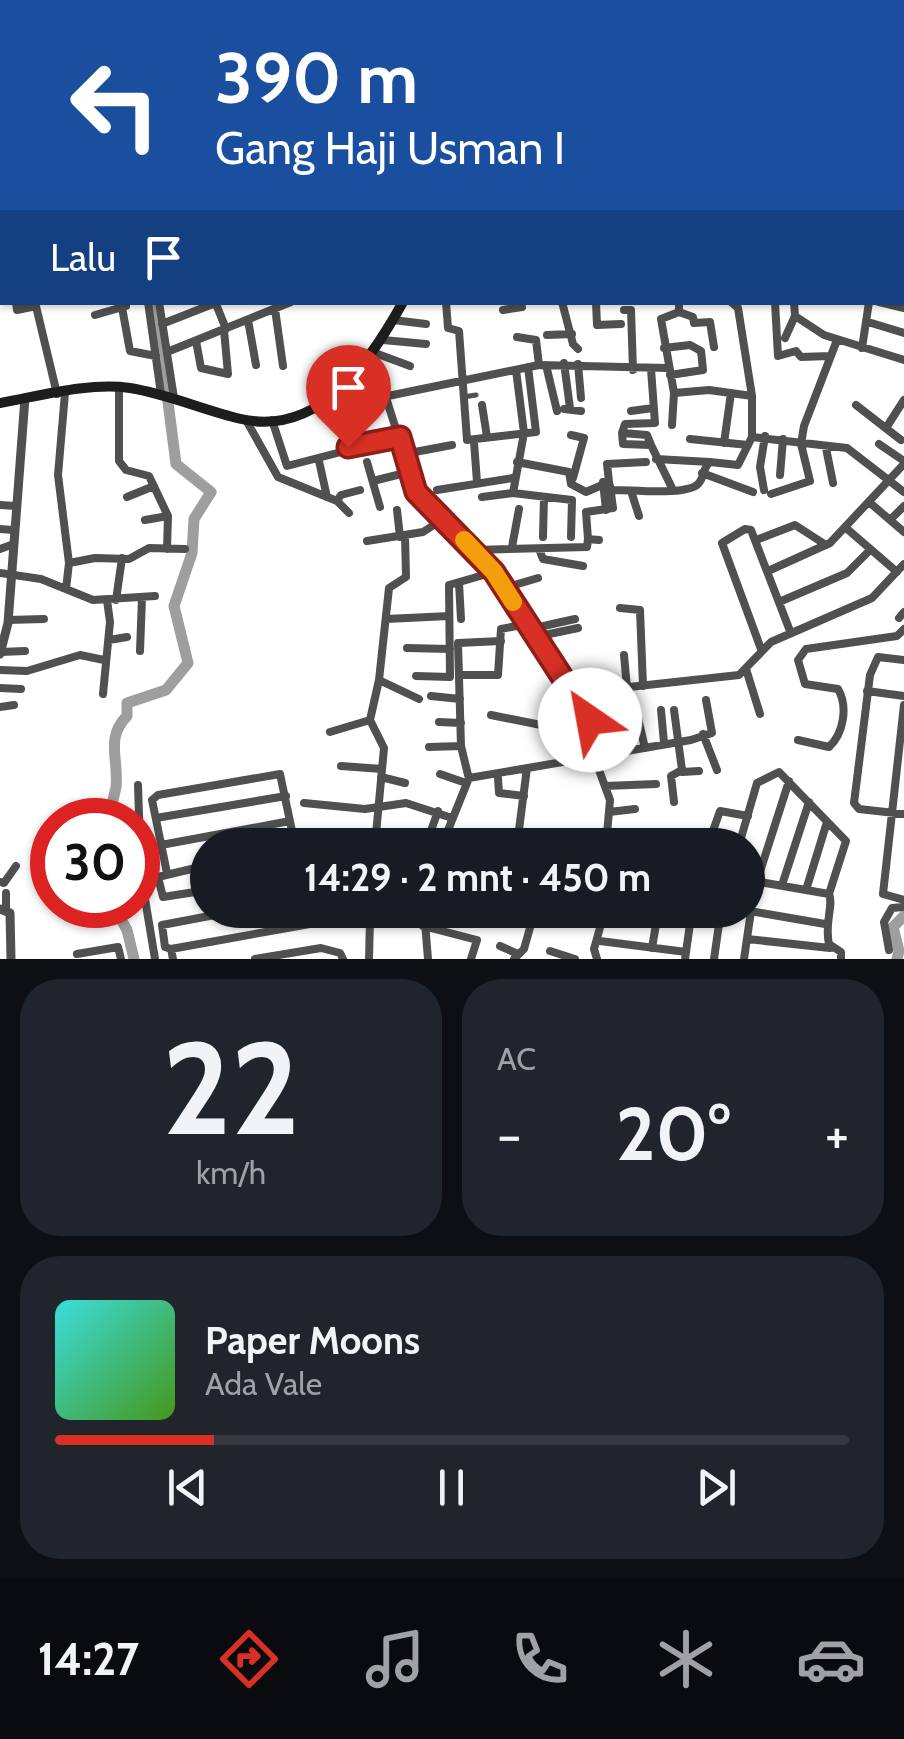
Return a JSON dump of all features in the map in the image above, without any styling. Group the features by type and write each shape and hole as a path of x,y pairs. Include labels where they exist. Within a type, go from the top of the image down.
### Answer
{"main road":[{"path":"0,402 118,387 168,396 246,420 272,420 330,398 374,355 400,305"}],"street":[{"path":"36,305 61,393 58,475 70,563 66,589"},
{"path":"94,316 123,305 130,351 156,356"},
{"path":"148,305 156,356 168,396"},
{"path":"159,305 167,352 168,396"},
{"path":"187,305 188,313"},
{"path":"162,324 211,305"},
{"path":"196,341 202,368 228,374 225,329 218,305"},
{"path":"167,352 284,305"},
{"path":"446,305 448,328 458,331 463,397 477,482"},
{"path":"563,305 578,349"},
{"path":"596,305 597,325 620,324"},
{"path":"656,459 738,466 750,441 752,396 734,305"},
{"path":"775,305 778,356 796,351 801,357 830,356"},
{"path":"784,338 796,316 794,305"},
{"path":"862,348 869,305"},
{"path":"504,310 522,307"},
{"path":"672,425 674,393 656,318 679,307 693,317 695,324 710,322 714,348"},
{"path":"275,309 282,366"},
{"path":"632,309 633,370"},
{"path":"796,316 837,340 904,360"},
{"path":"248,320 256,365"},
{"path":"392,320 426,324"},
{"path":"868,322 904,333"},
{"path":"547,334 572,334"},
{"path":"517,337 536,340 554,411 581,411"},
{"path":"383,340 426,344"},
{"path":"765,436 760,467 768,492 810,481 801,444 837,340"},
{"path":"388,396 462,378 542,365 668,372 703,370 700,351 690,344 664,348"},
{"path":"374,355 410,366"},
{"path":"374,355 416,492 494,572 590,720 594,757 606,786 607,828"},
{"path":"564,364 564,410"},
{"path":"578,364 581,398"},
{"path":"470,441 537,429 528,367"},
{"path":"513,494 524,433 516,370"},
{"path":"651,370 655,423 625,424 622,433 646,435 672,488"},
{"path":"118,387 119,461 126,470 149,476 168,516 166,549"},
{"path":"674,393 752,396"},
{"path":"724,443 730,393"},
{"path":"463,397 476,395"},
{"path":"24,398 14,530 4,573 8,620 0,653 25,652"},
{"path":"886,428 904,400"},
{"path":"482,404 488,437"},
{"path":"856,405 903,439"},
{"path":"631,411 653,408"},
{"path":"246,420 278,477 337,501 349,512"},
{"path":"272,420 284,465 319,461 340,455 348,447 400,437"},
{"path":"571,435 584,438 571,484 586,492 608,484 630,491 699,484 710,492"},
{"path":"690,439 724,443 765,436 854,451 904,492"},
{"path":"780,474 784,439"},
{"path":"768,571 826,545 904,462 879,444"},
{"path":"404,454 452,446"},
{"path":"826,448 833,482"},
{"path":"319,461 327,497"},
{"path":"368,462 380,507"},
{"path":"516,462 568,472 573,478"},
{"path":"474,550 587,547 586,512 606,510 608,464 646,462"},
{"path":"699,484 710,462"},
{"path":"373,481 409,472"},
{"path":"702,473 752,492"},
{"path":"437,490 513,478"},
{"path":"628,478 640,516"},
{"path":"127,497 154,486"},
{"path":"337,501 341,494 360,490"},
{"path":"482,497 513,494 572,500 571,537"},
{"path":"543,536 544,497"},
{"path":"869,502 904,532"},
{"path":"0,505 16,506"},
{"path":"890,520 904,506"},
{"path":"512,547 518,508"},
{"path":"376,828 384,745 370,720 379,680 388,588 406,577 397,510"},
{"path":"145,520 168,516"},
{"path":"366,542 429,530 442,519"},
{"path":"756,540 795,525 826,545"},
{"path":"846,528 897,572"},
{"path":"0,529 14,530"},
{"path":"761,649 722,543 745,529 751,530 756,540 790,632"},
{"path":"588,539 599,540"},
{"path":"0,549 8,550 12,544"},
{"path":"70,563 129,559 146,548 185,549"},
{"path":"538,548 543,560 583,566"},
{"path":"778,602 847,573 870,550"},
{"path":"103,694 112,600 122,558"},
{"path":"551,698 572,692 730,678 746,670 761,649 790,632 864,602 904,564"},
{"path":"416,676 450,676 448,587 494,572"},
{"path":"4,573 93,600 155,596"},
{"path":"504,588 538,578"},
{"path":"459,583 461,619"},
{"path":"140,651 142,598"},
{"path":"620,608 640,610 644,686"},
{"path":"386,619 449,616"},
{"path":"8,620 44,620"},
{"path":"501,641 459,641 456,670 461,675 498,674 501,641 501,629 531,630 576,623"},
{"path":"798,740 829,747 842,728 842,695 838,688 806,684 801,676 798,660 806,649 897,636 904,629"},
{"path":"109,640 127,637"},
{"path":"407,648 450,649"},
{"path":"0,670 27,671 80,655 104,660"},
{"path":"624,655 626,688"},
{"path":"904,660 878,657 867,691 854,803 859,809 904,814"},
{"path":"746,670 760,714"},
{"path":"448,828 468,779 461,746 461,675"},
{"path":"379,680 419,698"},
{"path":"0,688 21,688"},
{"path":"867,691 904,696"},
{"path":"430,696 460,699"},
{"path":"706,700 707,733 717,770"},
{"path":"904,705 883,896 904,903"},
{"path":"0,707 14,706"},
{"path":"661,710 664,743"},
{"path":"674,710 682,772"},
{"path":"638,714 644,748"},
{"path":"491,716 556,728 590,720"},
{"path":"330,732 370,720"},
{"path":"438,722 462,723"},
{"path":"622,723 627,751"},
{"path":"440,774 468,779 707,733"},
{"path":"429,748 461,746"},
{"path":"342,766 404,782"},
{"path":"520,828 526,768"},
{"path":"625,771 627,783"},
{"path":"674,802 671,776 699,771"},
{"path":"744,828 757,783 779,772 846,841 829,894 832,906 824,924 830,948"},
{"path":"154,798 280,774 291,828"},
{"path":"498,778 500,793 524,796"},
{"path":"765,846 789,781"},
{"path":"138,784 138,798"},
{"path":"606,786 656,784"},
{"path":"160,817 286,796"},
{"path":"304,803 380,806 406,802 452,818"},
{"path":"782,886 809,802"},
{"path":"609,812 635,810"},
{"path":"432,828 438,811"},
{"path":"714,828 720,811 748,816"},
{"path":"254,828 290,821"},
{"path":"806,890 827,822"},
{"path":"160,840 167,872"},
{"path":"161,846 190,840"},
{"path":"160,859 164,858"},
{"path":"0,882 4,883 16,866"},
{"path":"190,868 158,877 163,898 190,893"},
{"path":"765,883 829,894"},
{"path":"6,894 3,909 10,913 11,959"},
{"path":"889,950 884,922 892,908 904,903"},
{"path":"765,913 824,924"},
{"path":"190,919 165,923 161,928 165,947 277,928"},
{"path":"150,928 155,959"},
{"path":"369,959 371,928"},
{"path":"424,928 428,959"},
{"path":"436,928 477,940 472,959"},
{"path":"500,946 516,957 531,928"},
{"path":"597,959 594,952 602,928"},
{"path":"652,948 655,928"},
{"path":"600,940 685,956 689,928"},
{"path":"714,959 718,928"},
{"path":"744,959 747,928"},
{"path":"256,934 259,959 321,948 340,953 343,959"},
{"path":"747,938 830,948 842,952 841,959"},
{"path":"77,954 118,948 121,959"},
{"path":"171,948 173,959"},
{"path":"550,951 575,959"}],"waterway":[{"path":"114,798 116,732 127,716 127,703 166,690 188,663 174,606 192,553 194,519 211,492 176,464 155,305"},
{"path":"897,959 893,927 904,916"},
{"path":"126,928 134,959"}],"slow traffic":[{"path":"464,540 494,572 513,602"}],"route":[{"path":"348,447 400,437 416,492 494,572 590,720"}]}
